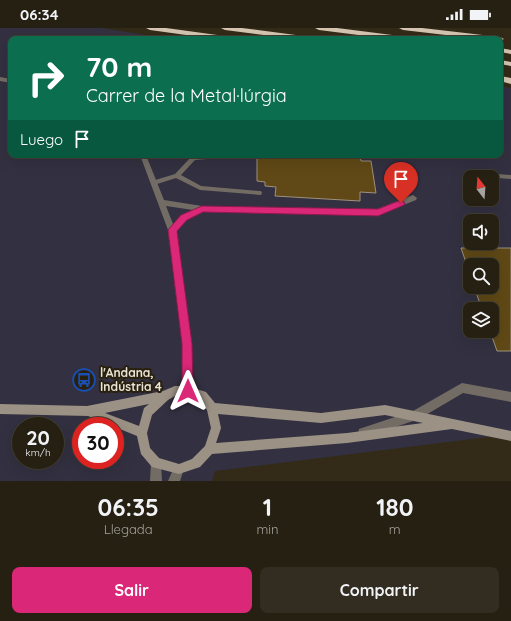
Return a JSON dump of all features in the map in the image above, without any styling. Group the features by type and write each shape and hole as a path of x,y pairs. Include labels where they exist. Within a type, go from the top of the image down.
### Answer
{"highway":[{"path":"150,28 210,36"},
{"path":"225,28 288,36"},
{"path":"319,28 384,36"},
{"path":"402,28 471,36"}],"street":[{"path":"144,158 172,230 187,344 188,391"},
{"path":"161,202 202,209 378,212 413,198"},
{"path":"172,230 184,218 202,209"},
{"path":"347,438 415,415 462,388 511,397"},
{"path":"0,409 87,411 164,396 175,391 188,391 202,396 212,408 216,428 209,449 196,463 178,469 156,463 145,450 142,433 148,412 164,396"},
{"path":"212,408 320,418 385,410 511,436"},
{"path":"87,411 142,433"},
{"path":"209,449 347,438 456,424"},
{"path":"156,463 156,481"},
{"path":"174,481 178,469"}],"lane":[{"path":"154,183 177,176 193,158"},
{"path":"177,176 200,188 259,193"},
{"path":"499,176 511,177"}],"shaded area":[{"path":"0,28 101,28 153,36 8,36 8,158 503,158 503,87 511,88 511,434 215,471 212,481 0,481"}],"building":[{"path":"257,158 360,158 361,161 371,161 376,193 360,192 360,201 275,196 276,187 265,186 265,182 257,181"},
{"path":"461,248 463,248 463,250 499,250 499,248 511,248 511,351 497,351 492,338 499,338 499,302 479,302 477,294 499,294 499,258 464,258"}],"place":[{"name":"l'Andana, Indústria 4","path":"84,380"}],"route":[{"path":"188,391 187,344 172,230 184,218 202,209 378,212 401,203"}]}
